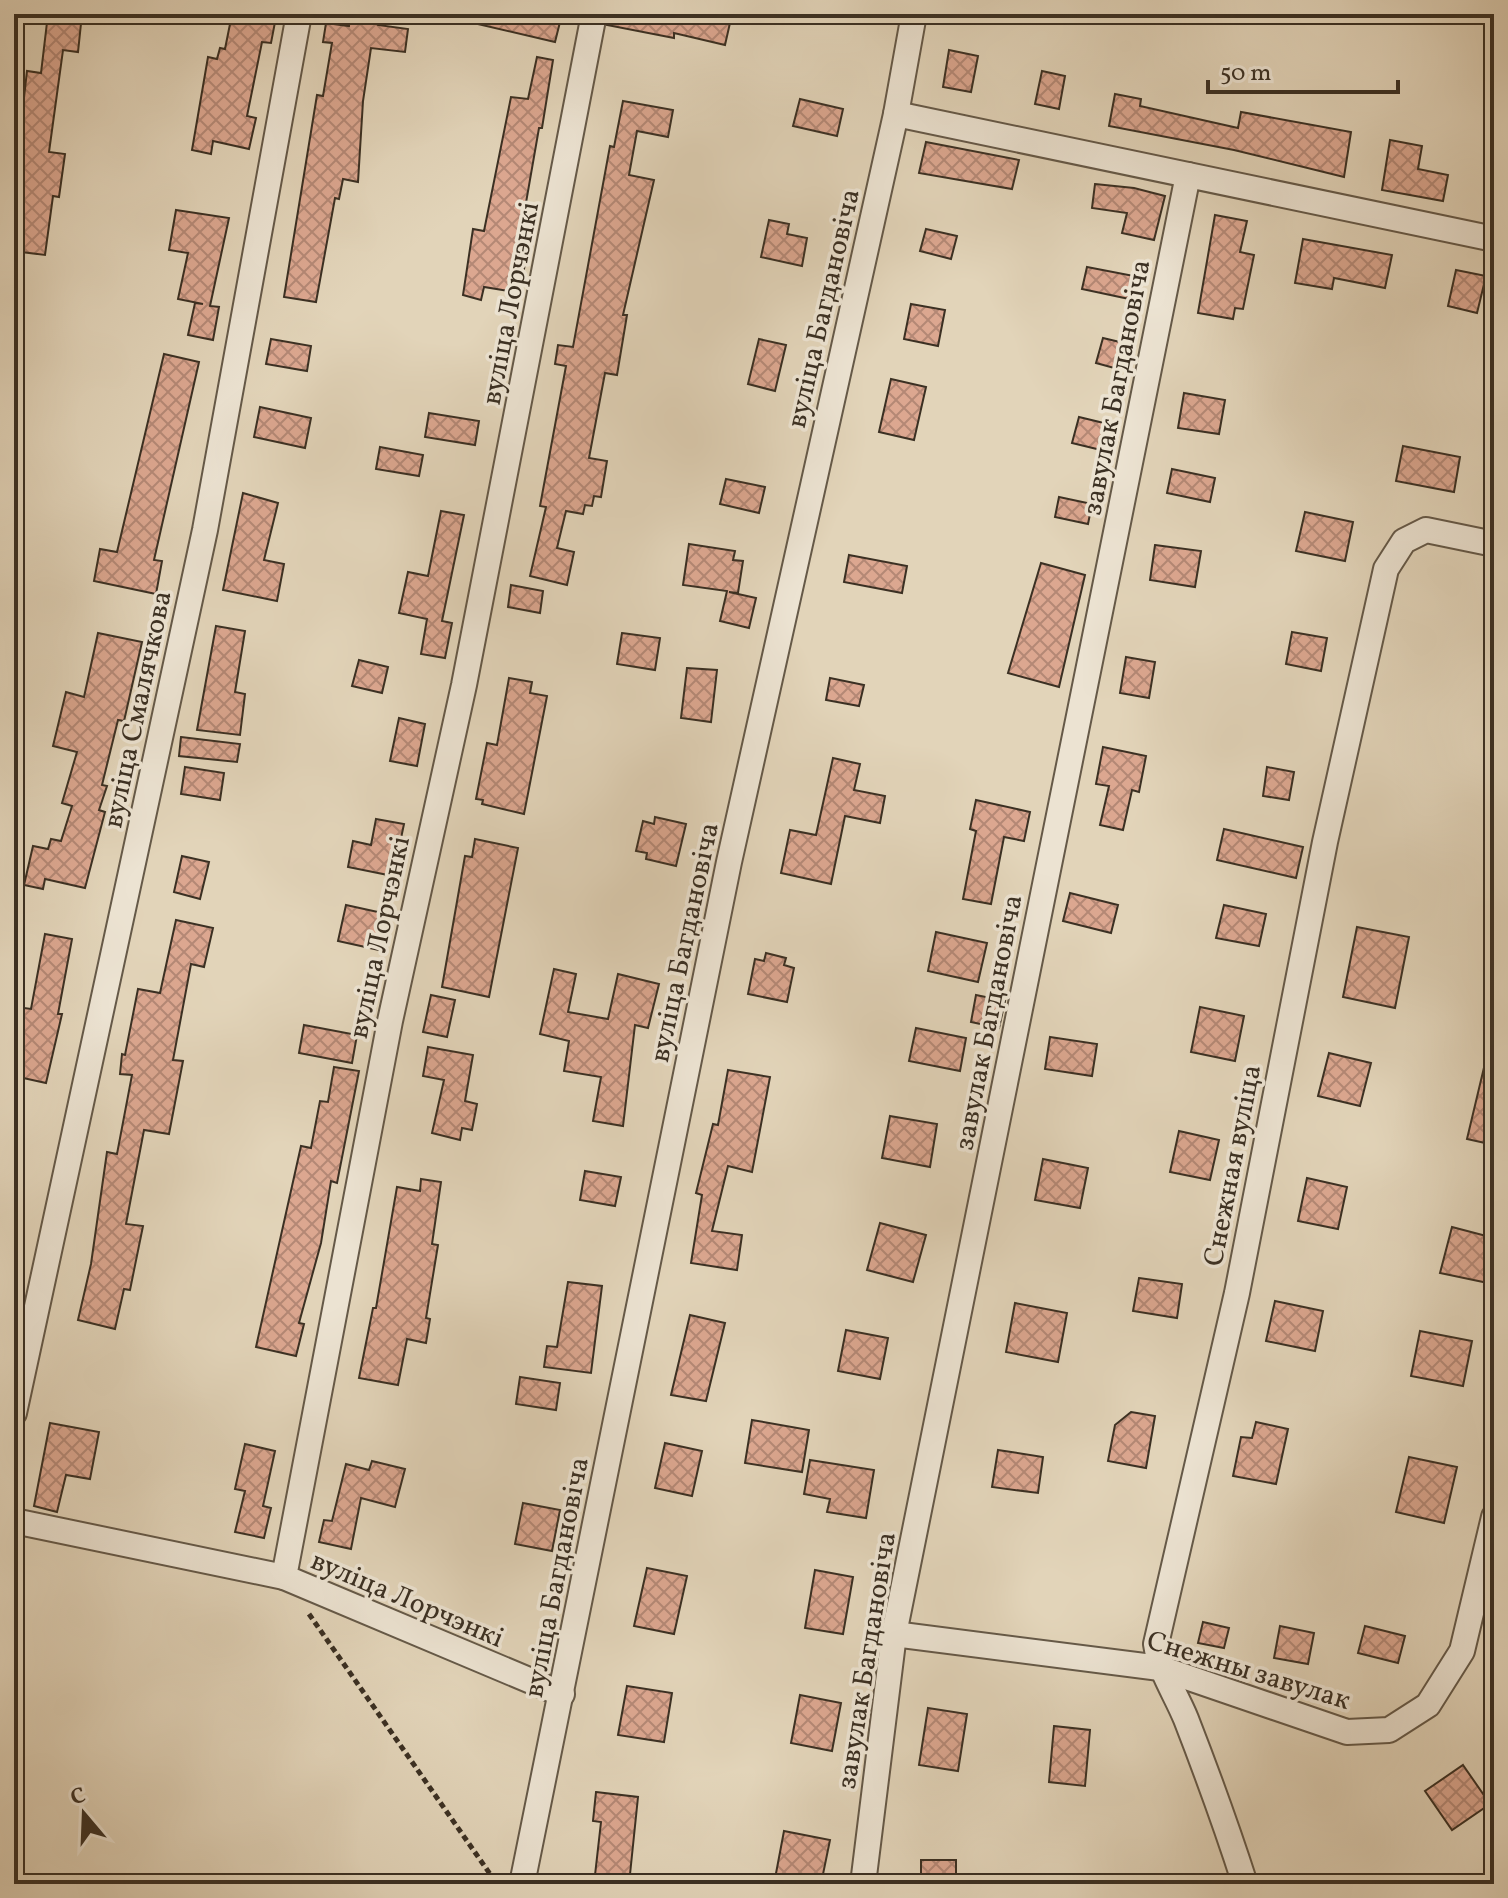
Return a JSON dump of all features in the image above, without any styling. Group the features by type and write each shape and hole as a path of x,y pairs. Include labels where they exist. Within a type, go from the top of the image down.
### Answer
{"street":[{"name":"вуліца Смалячкова","path":"14,1413 205,530 299,14"},
{"name":"вуліца Лорчэнкі","path":"562,1694 284,1577 390,1021 464,685 594,14"},
{"name":"вуліца Багдановіча","path":"522,1884 729,862 896,114 914,14"},
{"path":"896,114 1494,239"},
{"name":"завулак Багдановіча","path":"863,1884 894,1634 1188,175"},
{"name":"Снежная вуліца","path":"1245,1884 1217,1798 1180,1705 1160,1668 1156,1644 1237,1293 1325,842 1386,569 1404,541 1426,530 1494,544"},
{"name":"Снежны завулак","path":"894,1634 1160,1668 1347,1732 1389,1730 1428,1705 1462,1651 1494,1517"},
{"path":"14,1521 284,1577"}],"path":[{"path":"284,1577 497,1884"}],"building":[{"path":"48,14 82,14 78,52 63,50 49,152 65,154 59,197 53,196 45,255 14,251 14,186 27,71 41,73"},
{"path":"232,14 276,17 271,43 262,42 247,116 256,118 249,149 213,141 211,154 192,150 208,57 217,59 220,48 225,49"},
{"path":"350,14 381,14 378,25 408,29 405,52 371,48 363,101 358,182 343,179 339,199 335,198 316,302 284,297 317,95 323,96 332,43 323,42 326,23 349,26"},
{"path":"470,14 562,14 555,42 469,22"},
{"path":"609,14 732,14 725,45 674,33 674,38 607,25"},
{"path":"949,50 978,56 971,92 943,87"},
{"path":"537,57 553,60 524,214 533,215 520,293 484,287 481,300 463,295 473,229 484,231 511,97 528,99"},
{"path":"1042,71 1065,76 1059,109 1035,104"},
{"path":"1115,94 1141,99 1140,106 1238,128 1241,112 1351,132 1344,177 1234,150 1109,126"},
{"path":"800,99 843,109 837,136 793,126"},
{"path":"623,101 673,110 668,137 637,131 629,175 654,180 623,315 627,315 617,375 605,373 589,458 607,461 601,497 594,496 592,506 585,505 583,514 566,511 557,548 574,552 567,585 530,576 546,507 540,506 566,366 555,364 558,345 573,347 610,146 614,147"},
{"path":"1390,140 1422,146 1418,169 1448,175 1443,201 1382,190"},
{"path":"926,142 1019,160 1012,189 919,173"},
{"path":"1095,184 1134,188 1165,196 1154,240 1122,233 1127,213 1092,208"},
{"path":"176,210 229,218 210,306 219,307 213,340 188,335 195,303 203,304 178,299 188,253 169,250"},
{"path":"1215,215 1247,221 1240,252 1254,255 1243,309 1235,308 1233,319 1198,313"},
{"path":"769,220 789,224 787,234 807,238 802,266 761,257"},
{"path":"926,229 957,236 951,259 920,251"},
{"path":"1303,239 1392,255 1385,288 1334,278 1332,289 1295,283"},
{"path":"1087,267 1139,277 1134,300 1082,289"},
{"path":"1456,270 1486,276 1477,313 1448,306"},
{"path":"911,304 945,310 938,346 904,339"},
{"path":"1103,338 1124,343 1118,369 1096,363"},
{"path":"271,339 311,346 307,371 266,364"},
{"path":"759,339 786,345 775,391 748,384"},
{"path":"164,354 199,362 154,560 162,561 156,594 94,581 100,549 117,552"},
{"path":"891,379 926,387 914,440 879,432"},
{"path":"1184,393 1225,400 1219,434 1178,428"},
{"path":"260,407 311,418 305,448 254,437"},
{"path":"429,413 479,421 475,445 425,437"},
{"path":"1079,417 1108,424 1101,450 1072,443"},
{"path":"1403,446 1460,457 1454,492 1396,481"},
{"path":"380,447 423,455 419,476 376,469"},
{"path":"1172,469 1215,478 1210,502 1167,493"},
{"path":"726,479 765,487 759,513 720,504"},
{"path":"243,493 278,503 264,560 284,564 277,601 223,590"},
{"path":"1059,497 1092,504 1088,524 1055,517"},
{"path":"441,511 464,515 442,621 452,623 445,658 421,654 427,619 399,613 408,572 428,576"},
{"path":"1305,512 1353,522 1345,561 1296,551"},
{"path":"689,544 735,551 733,560 743,561 738,593 729,592 756,598 749,628 720,621 727,591 683,585"},
{"path":"1155,545 1201,551 1195,587 1150,580"},
{"path":"849,555 907,566 902,593 844,582"},
{"path":"1041,563 1085,575 1059,687 1008,673"},
{"path":"511,585 543,591 540,613 508,607"},
{"path":"216,626 245,631 235,692 245,694 240,735 197,730"},
{"path":"1292,632 1327,638 1321,671 1286,664"},
{"path":"98,633 142,642 124,721 118,720 102,785 107,786 99,810 105,812 85,888 45,879 43,889 24,885 33,846 48,849 51,839 61,841 72,806 62,803 77,752 53,746 66,692 84,697"},
{"path":"622,633 660,638 655,670 617,664"},
{"path":"1126,657 1155,662 1149,698 1120,693"},
{"path":"359,660 388,667 382,693 352,686"},
{"path":"687,668 717,670 711,722 681,718"},
{"path":"509,678 532,682 530,693 547,696 524,814 482,804 483,800 476,799 487,743 497,745"},
{"path":"830,678 864,685 859,706 826,700"},
{"path":"399,718 425,724 417,766 390,761"},
{"path":"181,737 240,744 237,762 179,756"},
{"path":"1103,747 1146,756 1139,792 1132,790 1123,830 1100,825 1109,786 1096,784"},
{"path":"833,758 860,764 854,790 885,796 880,823 845,816 831,884 781,873 790,830 816,835"},
{"path":"185,767 224,773 220,800 181,794"},
{"path":"1267,767 1294,772 1289,800 1263,796"},
{"path":"976,800 1030,812 1024,841 1004,837 991,904 963,899 976,831 970,829"},
{"path":"655,817 686,824 676,866 646,859 647,853 636,851 643,821 654,824"},
{"path":"376,819 404,824 393,876 348,867 353,841 371,845"},
{"path":"1224,829 1303,847 1296,878 1217,860"},
{"path":"475,839 518,848 489,997 442,987 465,856 472,857"},
{"path":"182,856 209,862 200,899 174,892"},
{"path":"1070,893 1118,905 1111,933 1063,921"},
{"path":"346,905 387,914 379,950 338,941"},
{"path":"1224,905 1266,914 1259,946 1216,938"},
{"path":"176,920 213,928 204,967 191,964 173,1060 183,1061 169,1134 144,1130 126,1224 143,1226 130,1290 124,1289 115,1329 78,1320 91,1264 107,1152 117,1154 132,1075 120,1074 122,1054 125,1055 138,989 160,993"},
{"path":"1357,927 1409,937 1395,1008 1343,997"},
{"path":"936,932 987,943 978,982 928,971"},
{"path":"45,934 72,939 58,1014 62,1014 46,1083 14,1076 16,1007 31,1009"},
{"path":"766,953 786,958 784,965 794,968 787,1002 748,994 755,959 764,961"},
{"path":"554,969 576,974 568,1012 608,1019 618,974 659,984 648,1028 635,1025 623,1126 593,1121 601,1077 564,1071 569,1041 540,1034"},
{"path":"431,995 455,1000 447,1037 423,1032"},
{"path":"976,995 1005,1001 999,1028 971,1022"},
{"path":"1200,1007 1244,1016 1235,1061 1191,1052"},
{"path":"304,1025 357,1035 352,1063 299,1053"},
{"path":"916,1028 966,1038 960,1071 909,1061"},
{"path":"1050,1037 1097,1044 1092,1076 1045,1069"},
{"path":"428,1047 473,1055 465,1101 477,1104 472,1130 462,1128 460,1140 432,1133 444,1080 423,1076"},
{"path":"1329,1053 1371,1063 1360,1106 1318,1096"},
{"path":"1486,1059 1494,1060 1494,1145 1467,1139"},
{"path":"334,1067 359,1071 337,1183 331,1181 321,1243 299,1323 304,1324 296,1356 256,1347 301,1146 311,1148 320,1101 328,1102"},
{"path":"728,1070 770,1077 752,1172 728,1166 712,1231 742,1235 737,1270 691,1263 702,1195 696,1193 713,1124 718,1125"},
{"path":"890,1116 937,1124 930,1167 882,1158"},
{"path":"1179,1131 1219,1140 1210,1180 1170,1172"},
{"path":"1043,1159 1088,1168 1080,1208 1035,1200"},
{"path":"585,1171 621,1177 615,1206 580,1200"},
{"path":"1307,1178 1347,1187 1338,1229 1298,1221"},
{"path":"421,1179 441,1182 432,1244 438,1245 426,1318 430,1319 426,1343 407,1339 398,1385 359,1378 373,1308 376,1308 397,1187 420,1191"},
{"path":"880,1223 926,1235 913,1282 867,1270"},
{"path":"1452,1227 1494,1238 1488,1283 1440,1273"},
{"path":"1139,1278 1182,1284 1177,1318 1133,1311"},
{"path":"568,1282 602,1286 591,1373 544,1367 547,1346 557,1347"},
{"path":"1275,1301 1323,1311 1315,1351 1266,1341"},
{"path":"1015,1303 1067,1313 1058,1362 1006,1352"},
{"path":"690,1315 725,1323 706,1401 671,1395"},
{"path":"846,1330 888,1338 880,1379 838,1371"},
{"path":"1420,1331 1472,1341 1463,1386 1411,1376"},
{"path":"520,1377 560,1383 556,1410 516,1404"},
{"path":"1131,1412 1155,1416 1146,1468 1108,1461 1115,1425"},
{"path":"752,1420 809,1430 802,1472 745,1463"},
{"path":"1256,1422 1288,1429 1276,1484 1233,1476 1241,1437 1252,1438"},
{"path":"50,1423 99,1432 90,1479 66,1475 57,1512 34,1506"},
{"path":"665,1443 702,1451 692,1496 655,1488"},
{"path":"245,1444 275,1451 263,1506 271,1508 264,1538 235,1532 245,1491 235,1489"},
{"path":"998,1450 1043,1457 1038,1493 992,1487"},
{"path":"1409,1457 1457,1467 1444,1523 1396,1512"},
{"path":"810,1460 874,1470 866,1518 827,1512 830,1499 804,1494"},
{"path":"372,1461 405,1469 395,1507 361,1498 351,1549 319,1542 324,1520 332,1521 346,1464 369,1470"},
{"path":"523,1503 560,1510 552,1551 515,1544"},
{"path":"647,1568 687,1576 674,1634 634,1626"},
{"path":"815,1570 853,1577 843,1634 805,1628"},
{"path":"1203,1622 1229,1628 1224,1648 1198,1643"},
{"path":"1280,1626 1314,1633 1308,1664 1274,1658"},
{"path":"1365,1626 1405,1636 1398,1663 1358,1653"},
{"path":"627,1686 672,1693 664,1742 618,1735"},
{"path":"800,1695 841,1703 832,1751 791,1743"},
{"path":"928,1708 967,1714 958,1771 919,1765"},
{"path":"1054,1726 1090,1730 1085,1786 1049,1782"},
{"path":"1463,1765 1490,1804 1452,1830 1425,1791"},
{"path":"596,1792 638,1797 629,1884 594,1884 601,1822 593,1821"},
{"path":"784,1831 830,1840 821,1884 774,1884"},
{"path":"921,1860 956,1860 956,1884 921,1884"}]}
